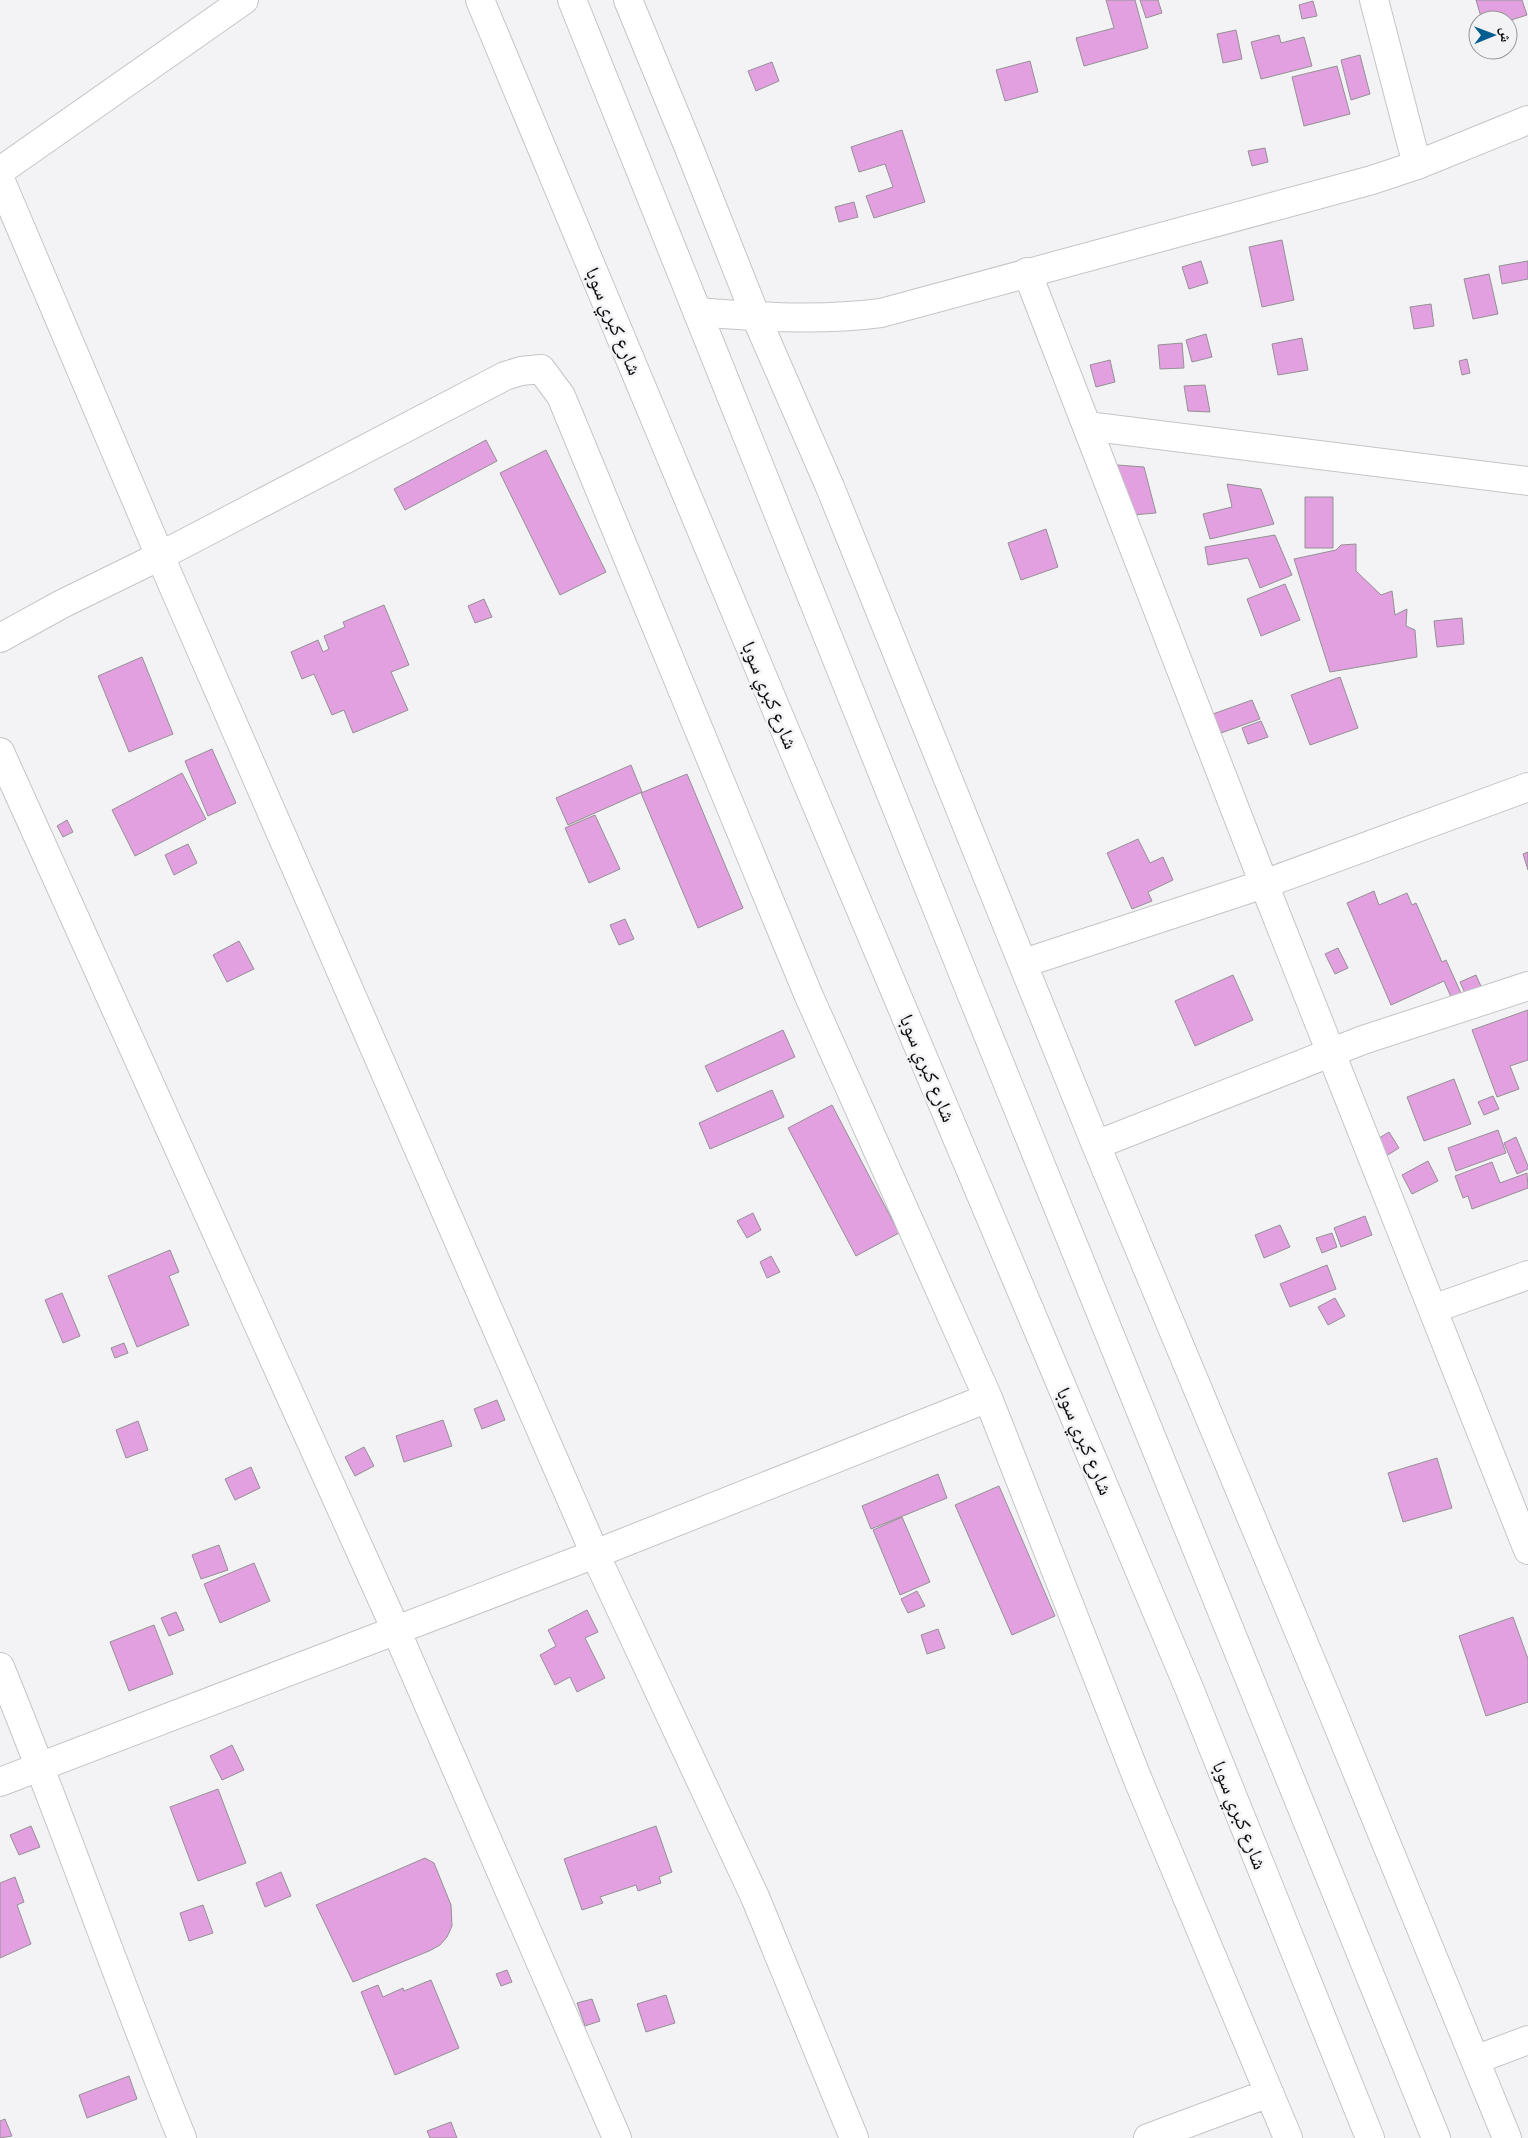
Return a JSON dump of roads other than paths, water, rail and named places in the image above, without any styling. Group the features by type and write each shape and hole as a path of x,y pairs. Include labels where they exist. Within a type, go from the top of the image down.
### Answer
{"main road":[{"path":"0,171 244,0"},
{"name":"شارع كبري سوبا","path":"480,0 1185,1679 1370,2138"},
{"path":"572,0 975,1002 1436,2138"},
{"path":"628,0 756,317 830,487 1096,1145 1507,2138"},
{"path":"1374,0 1417,165"},
{"path":"698,312 756,317 831,318 881,313 1372,180 1417,165 1528,120"},
{"path":"0,179 160,556 595,1554 754,1897 854,2138"},
{"path":"1027,272 1264,884 1528,1550"},
{"path":"0,638 62,604 160,556 505,376 521,371 540,369 561,396 808,994 988,1398 1134,1770 1288,2138"},
{"path":"1087,426 1528,482"},
{"path":"0,752 396,1630 617,2138"},
{"path":"1024,963 1264,884 1528,787"},
{"path":"1096,1145 1363,1040 1528,986"},
{"path":"1433,1310 1528,1275"},
{"path":"0,1782 40,1765 595,1554 988,1398"},
{"path":"0,1667 40,1765 152,2065 182,2138"},
{"path":"1475,2060 1528,2040"},
{"path":"1148,2138 1268,2093"}]}
